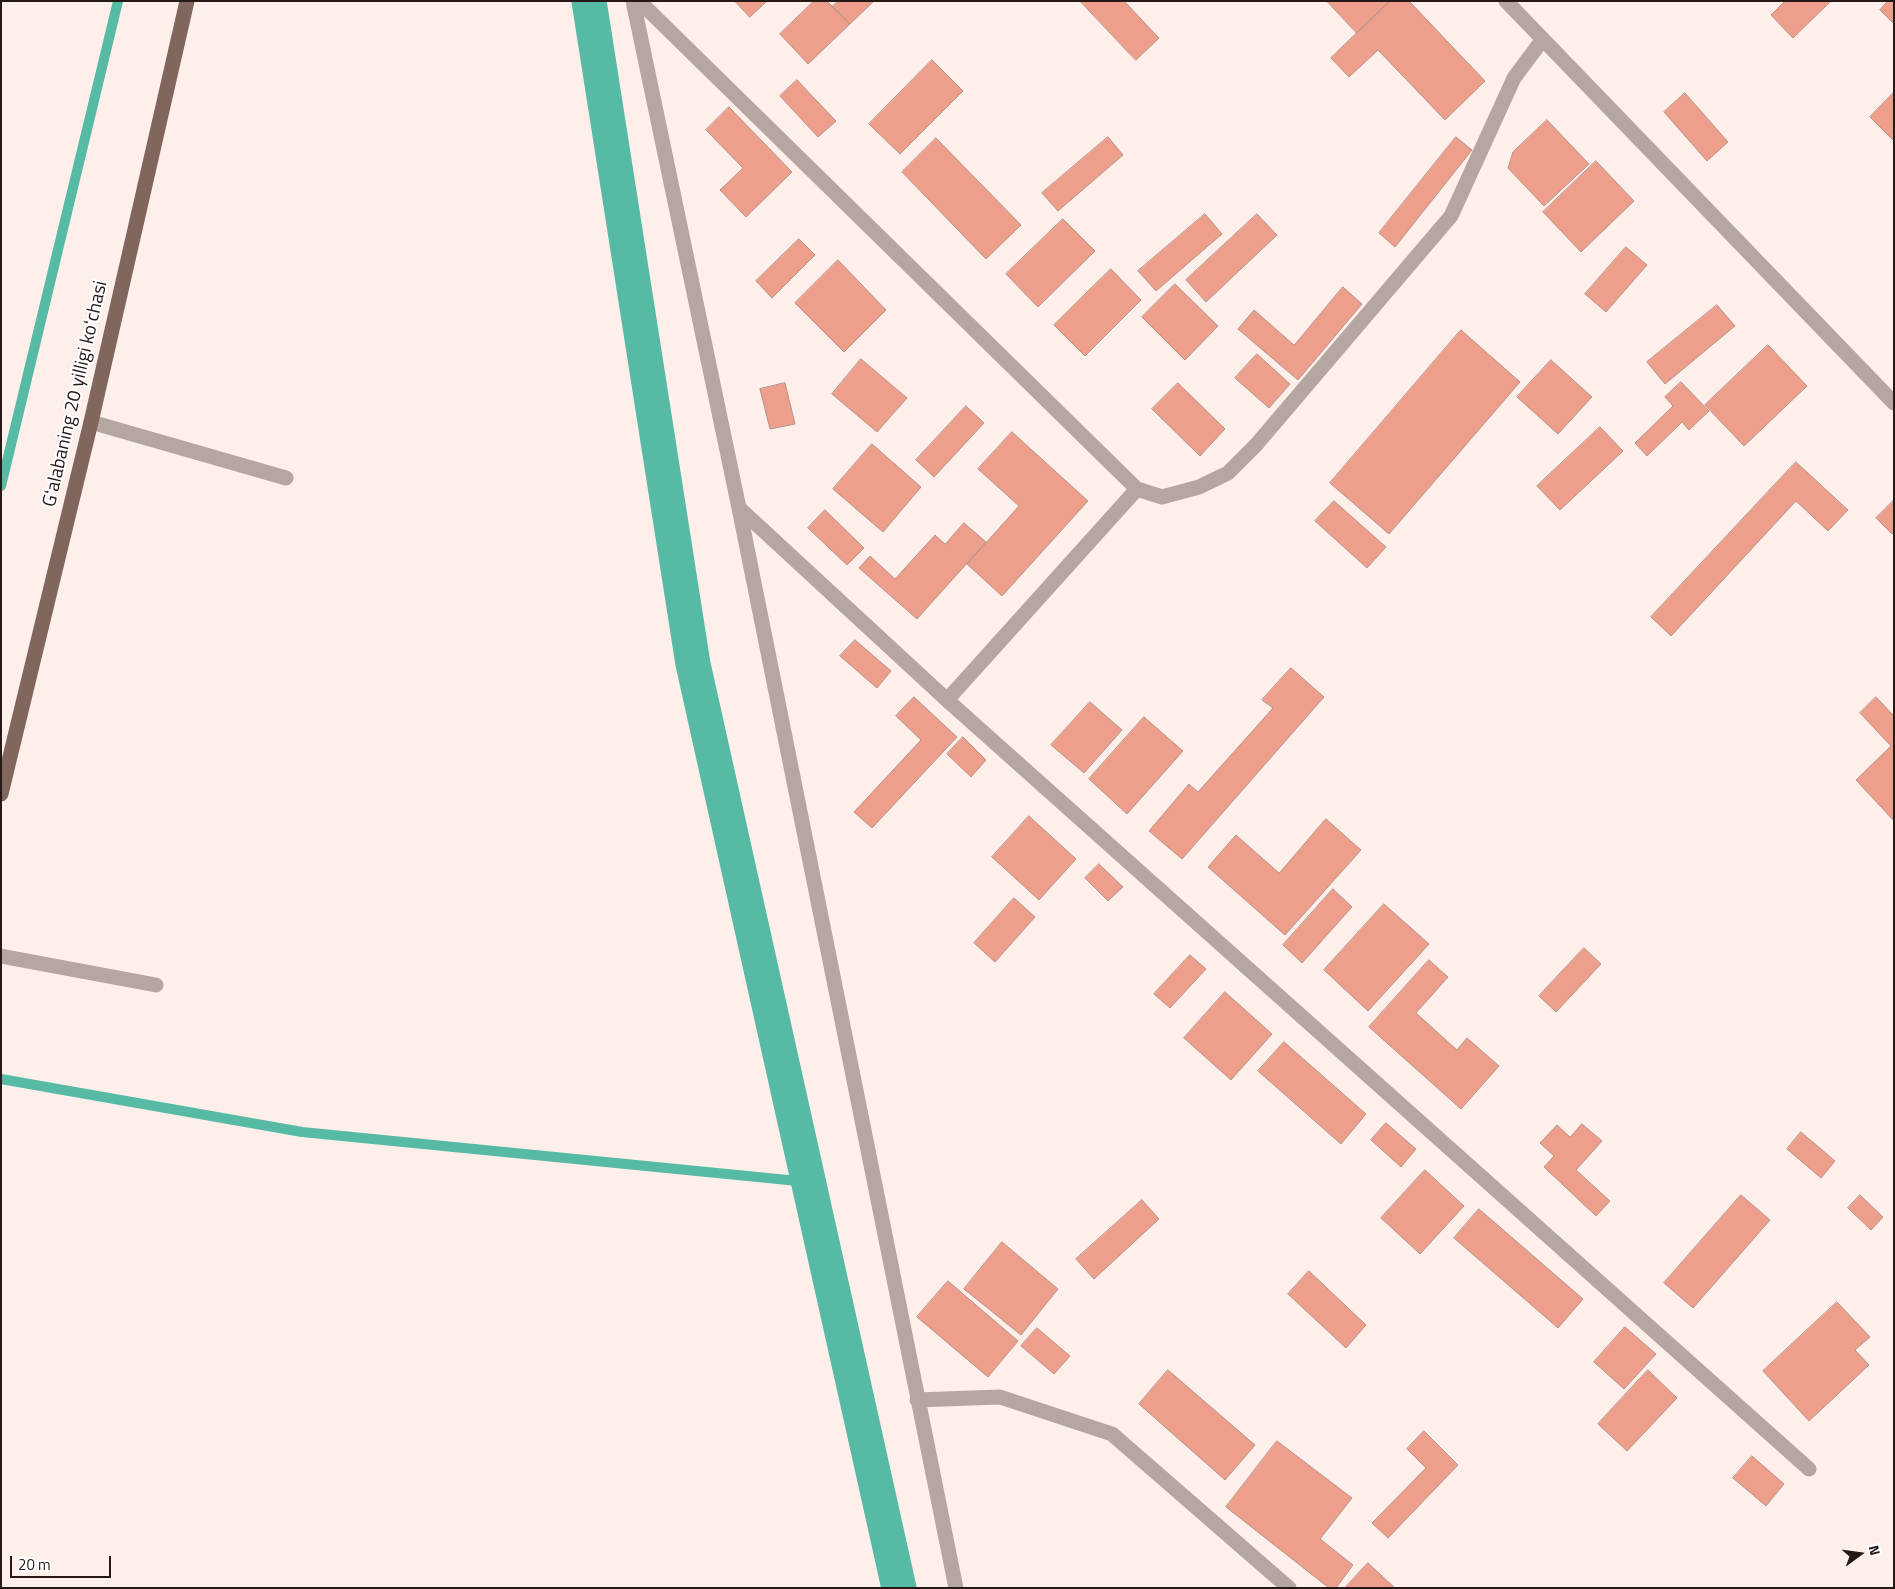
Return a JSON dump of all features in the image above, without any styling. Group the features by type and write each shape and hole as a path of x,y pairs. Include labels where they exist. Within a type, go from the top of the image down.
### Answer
{"main road":[{"name":"Gʻalabaning 20 yilligi koʻchasi","path":"1,794 91,422 187,1"}],"street":[{"path":"633,1 739,508 916,1400 956,1588"},
{"path":"639,1 1137,488 1162,497 1198,487 1228,473 1256,445 1451,216 1514,78 1543,39"},
{"path":"1506,1 1894,403"},
{"path":"91,422 286,478"},
{"path":"947,700 1137,488"},
{"path":"739,508 947,700 1809,1469"},
{"path":"1,956 156,984"},
{"path":"916,1400 1000,1397 1112,1434 1289,1588"}],"building":[{"path":"735,1 767,1 750,17"},
{"path":"814,1 827,1 850,24 808,64 780,34"},
{"path":"838,1 874,1 850,24 832,7"},
{"path":"1080,1 1124,1 1159,38 1136,60"},
{"path":"1327,1 1390,1 1357,33"},
{"path":"1390,1 1409,1 1485,81 1445,120 1378,50 1349,77 1331,58"},
{"path":"1785,1 1831,1 1793,38 1771,15"},
{"path":"1888,1 1894,1 1894,24 1880,10"},
{"path":"932,60 963,91 900,154 869,124"},
{"path":"797,80 836,121 818,137 780,96"},
{"path":"1894,92 1894,141 1870,117"},
{"path":"1685,93 1728,142 1707,161 1664,112"},
{"path":"729,107 792,172 746,217 720,190 743,168 706,130"},
{"path":"1547,120 1589,164 1544,206 1508,168 1513,152"},
{"path":"1108,137 1123,155 1058,211 1042,193"},
{"path":"1456,137 1472,150 1395,247 1379,233"},
{"path":"936,138 1021,225 986,259 902,172"},
{"path":"1596,161 1634,201 1581,252 1543,212"},
{"path":"1205,214 1222,234 1156,291 1138,271"},
{"path":"1257,214 1277,235 1206,302 1186,280"},
{"path":"1063,219 1095,251 1038,307 1006,274"},
{"path":"799,239 815,255 772,298 756,281"},
{"path":"1626,247 1647,265 1606,312 1585,294"},
{"path":"838,260 886,310 844,352 795,303"},
{"path":"1111,269 1141,300 1085,356 1054,325"},
{"path":"1175,284 1218,326 1185,360 1142,317"},
{"path":"1343,287 1362,304 1298,380 1238,329 1254,310 1294,345"},
{"path":"1717,305 1735,326 1665,384 1647,362"},
{"path":"1461,330 1520,382 1389,534 1330,483"},
{"path":"1768,345 1807,386 1744,446 1705,405"},
{"path":"1257,354 1290,384 1269,408 1235,378"},
{"path":"861,359 907,398 877,432 832,394"},
{"path":"1551,360 1592,397 1558,434 1517,397"},
{"path":"1681,382 1709,411 1689,430 1682,422 1647,456 1635,443 1673,406 1665,397"},
{"path":"785,383 795,424 770,429 760,389"},
{"path":"1178,383 1225,429 1200,456 1152,409"},
{"path":"966,406 984,423 934,477 916,460"},
{"path":"1600,427 1623,451 1560,510 1537,486"},
{"path":"1012,432 1088,501 1002,596 967,564 1019,506 978,469"},
{"path":"872,444 921,487 883,532 833,489"},
{"path":"1796,462 1848,510 1828,531 1796,501 1671,636 1651,617"},
{"path":"1894,500 1894,532 1892,534 1876,518"},
{"path":"1334,501 1386,547 1367,568 1315,521"},
{"path":"825,510 864,548 847,565 808,528"},
{"path":"964,523 986,542 917,619 859,568 870,556 895,579 935,535 945,544"},
{"path":"855,640 891,671 877,688 840,656"},
{"path":"1291,668 1324,697 1182,859 1149,831 1189,784 1198,792 1273,708 1262,700"},
{"path":"914,697 957,737 872,828 854,812 921,740 896,716"},
{"path":"1876,697 1894,716 1894,821 1856,780 1891,746 1860,713"},
{"path":"1090,702 1122,730 1084,773 1051,745"},
{"path":"1144,717 1183,751 1127,814 1089,779"},
{"path":"963,737 986,760 971,777 947,754"},
{"path":"1029,816 1076,859 1039,900 992,857"},
{"path":"1326,819 1361,850 1285,935 1208,867 1236,835 1279,873"},
{"path":"1099,864 1123,887 1108,901 1085,878"},
{"path":"1333,889 1352,907 1302,963 1283,945"},
{"path":"1014,898 1035,917 995,962 974,943"},
{"path":"1384,904 1429,944 1368,1011 1324,970"},
{"path":"1584,948 1601,964 1556,1012 1539,996"},
{"path":"1190,955 1206,969 1170,1008 1154,994"},
{"path":"1429,960 1448,977 1416,1013 1457,1050 1467,1038 1499,1066 1461,1109 1369,1027"},
{"path":"1225,992 1272,1034 1231,1080 1184,1038"},
{"path":"1284,1042 1366,1114 1341,1144 1258,1071"},
{"path":"1386,1123 1416,1149 1401,1167 1371,1140"},
{"path":"1582,1124 1602,1141 1576,1170 1610,1201 1596,1216 1544,1167 1554,1156 1540,1143 1557,1125 1570,1137"},
{"path":"1801,1132 1835,1161 1821,1178 1787,1149"},
{"path":"1425,1170 1464,1206 1420,1254 1381,1218"},
{"path":"1741,1195 1770,1220 1693,1308 1664,1283"},
{"path":"1860,1195 1883,1217 1871,1230 1848,1208"},
{"path":"1142,1200 1159,1219 1094,1279 1076,1259"},
{"path":"1479,1209 1583,1299 1558,1328 1454,1238"},
{"path":"1002,1242 1058,1289 1021,1335 964,1289"},
{"path":"1309,1271 1366,1325 1346,1348 1288,1294"},
{"path":"948,1281 1018,1341 988,1377 917,1317"},
{"path":"1837,1302 1870,1337 1855,1350 1869,1365 1809,1421 1763,1371"},
{"path":"1625,1327 1656,1354 1624,1389 1594,1362"},
{"path":"1037,1328 1070,1356 1054,1374 1021,1346"},
{"path":"1168,1370 1255,1445 1225,1480 1139,1404"},
{"path":"1648,1370 1677,1398 1627,1451 1598,1424"},
{"path":"1424,1431 1458,1465 1388,1538 1372,1523 1426,1468 1407,1449"},
{"path":"1277,1441 1352,1498 1320,1539 1353,1565 1336,1588 1329,1588 1226,1507"},
{"path":"1752,1456 1784,1484 1766,1506 1733,1478"},
{"path":"1368,1563 1395,1588 1345,1588"}],"waterway":[{"path":"1,486 118,1"},
{"path":"589,1 693,664 899,1588"},
{"path":"1,1079 302,1132 808,1182"}]}
